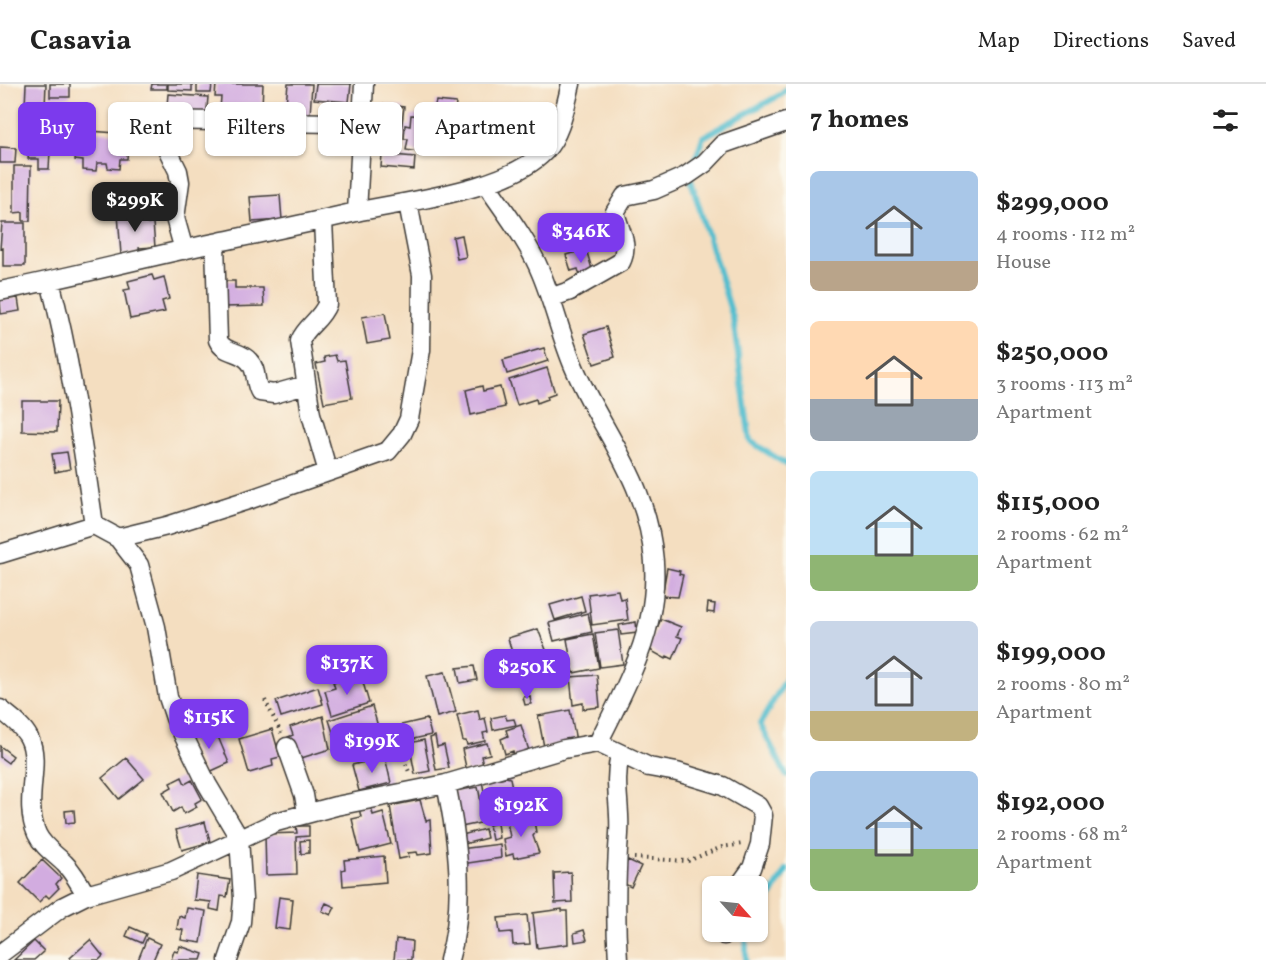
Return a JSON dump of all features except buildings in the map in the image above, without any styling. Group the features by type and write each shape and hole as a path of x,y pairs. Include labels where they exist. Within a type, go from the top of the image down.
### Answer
{"street":[{"path":"362,102 364,84"},
{"path":"0,291 486,184 522,167 544,152 560,127 571,84"},
{"path":"184,249 175,218 180,182 178,171 153,120 318,123"},
{"path":"550,298 570,291 621,262 625,254 626,242 615,212 625,196 654,190 686,176 705,163 723,144 786,122"},
{"path":"357,212 359,156"},
{"path":"486,184 528,247 550,298 573,366 638,494 652,549 654,601 650,628 628,683 598,743"},
{"path":"118,538 211,512 388,451 402,434 409,419 416,388 423,308 420,265 408,203"},
{"path":"323,221 327,304 322,316 304,332 300,341 316,435 328,472"},
{"path":"215,243 218,340 221,346 250,361 255,368 260,392 274,394 306,385"},
{"path":"50,281 63,330 94,525"},
{"path":"0,554 94,525 118,538 139,565 156,627 168,697 175,718 207,784 239,838 243,899 241,922 228,960"},
{"path":"0,709 18,723 29,738 34,755 30,795 31,814 36,832 49,850 66,865 86,895"},
{"path":"0,954 62,907 86,895 171,871 239,838 307,813 446,783 564,749 598,743 649,767 715,783 748,798 759,806 763,815 760,844 752,868 746,876"},
{"path":"287,747 304,795 307,813"},
{"path":"618,960 616,857 619,820 616,773 620,755"},
{"path":"446,783 458,851 455,933 449,960"}],"path":[{"path":"265,700 287,747"},
{"path":"386,734 401,753 414,789"},
{"path":"616,857 688,861 731,844 760,844"}],"waterway":[{"path":"694,164 703,137 782,94 786,89"},
{"path":"690,177 733,318 750,441 786,464"},
{"path":"786,679 760,724 786,775"},
{"path":"768,901 786,870"},
{"path":"746,942 746,960"}]}
